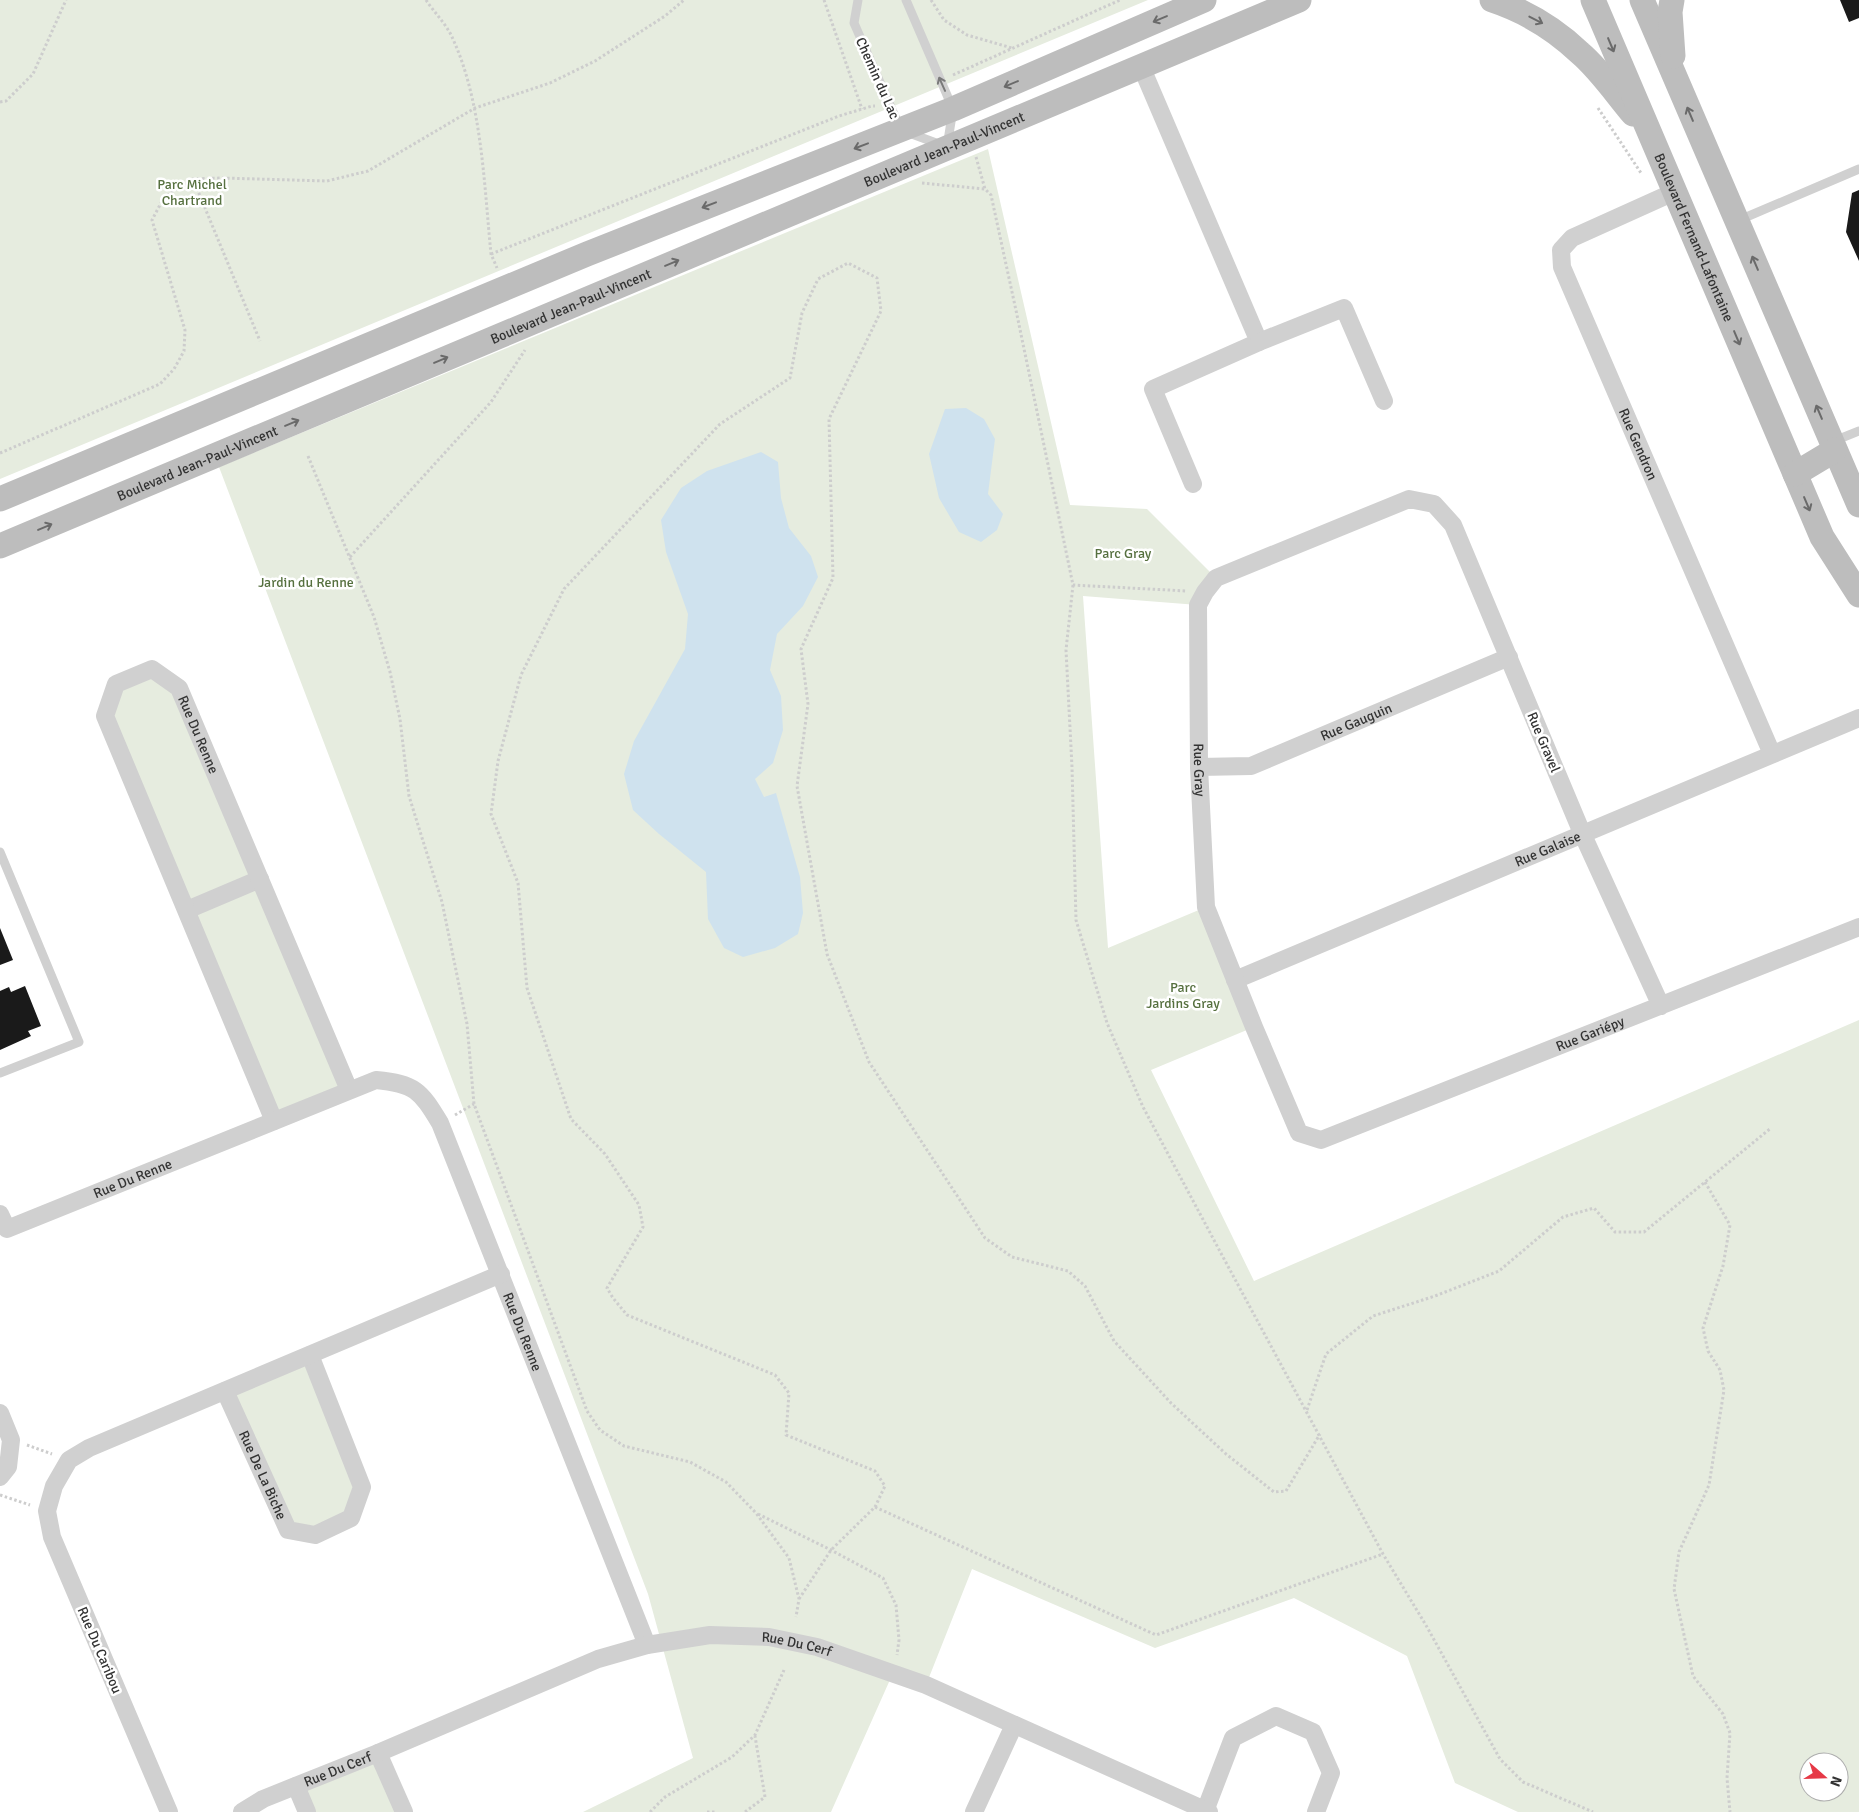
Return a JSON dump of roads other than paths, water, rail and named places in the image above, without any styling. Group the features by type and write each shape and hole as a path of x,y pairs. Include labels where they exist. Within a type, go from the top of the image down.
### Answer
{"street":[{"path":"0,499 586,254 949,99 1127,34 1204,0"},
{"name":"Boulevard Jean-Paul-Vincent","path":"0,546 1299,0"},
{"path":"1492,0 1505,4 1544,24 1582,54 1648,133"},
{"name":"Boulevard Fernand-Lafontaine","path":"1592,0 1822,537 1859,595"},
{"path":"1642,0 1737,222 1841,457 1859,505"},
{"path":"1672,0 1670,12 1674,76"},
{"path":"1127,34 1259,342"},
{"name":"Rue Gendron","path":"1674,192 1572,238 1562,250 1562,267 1772,754"},
{"path":"1193,484 1153,389 1259,342 1344,308 1384,401"},
{"path":"1795,474 1841,457"},
{"name":"Rue Gray","path":"1321,1140 1299,1133 1206,907 1199,767 1198,605 1216,578 1409,499"},
{"name":"Rue Gravel","path":"1409,499 1434,504 1453,525 1582,833 1661,1006"},
{"name":"Rue Gauguin","path":"1199,767 1251,766 1509,657"},
{"name":"Rue Du Renne","path":"274,1121 105,716 116,684 152,669 180,688 348,1090"},
{"name":"Rue Galaise","path":"1235,980 1859,718"},
{"path":"187,910 260,879"},
{"name":"Rue Gariépy","path":"1321,1140 1859,927"},
{"name":"Rue Du Renne","path":"0,1214 7,1229 376,1080 395,1082 411,1088 425,1097 440,1123 647,1645"},
{"path":"225,1391 501,1274"},
{"name":"Rue De La Biche","path":"225,1391 288,1530 315,1535 351,1518 362,1487 310,1355"},
{"name":"Rue Du Caribou","path":"168,1812 52,1537 47,1511 54,1486 69,1460 89,1448 225,1391"},
{"path":"0,1413 11,1440 4,1472"},
{"name":"Rue Du Cerf","path":"242,1812 263,1799 378,1753 598,1659 647,1645 710,1635 769,1637 817,1647 894,1673 926,1685 1207,1811 1234,1738 1276,1716 1313,1732 1330,1773 1316,1812"},
{"path":"974,1812 1014,1725"},
{"name":"Rue Du Cerf","path":"378,1753 404,1812"},
{"name":"Rue Du Cerf","path":"296,1786 308,1812"}],"lane":[{"name":"Chemin du Lac","path":"858,0 854,23 897,121 947,147"},
{"path":"906,0 949,99 947,147"},
{"path":"1737,222 1859,169"},
{"path":"1841,457 1859,431"},
{"path":"0,852 79,1042 0,1073"}],"water":[{"path":"966,408 984,419 995,439 988,494 1003,514 997,530 981,542 959,532 939,498 929,454 945,409"},
{"path":"761,452 778,462 781,498 789,528 811,556 818,577 803,606 777,634 770,670 781,696 783,730 773,763 755,779 764,797 776,793 800,877 803,913 798,934 775,948 743,957 724,948 708,919 706,872 633,810 624,774 634,741 685,649 688,614 666,552 661,520 681,488 707,471"}],"park label":[{"name":"Parc Michel Chartrand","path":"192,192"},
{"name":"Parc Gray","path":"1123,553"},
{"name":"Jardin du Renne","path":"306,582"},
{"name":"Parc Jardins Gray","path":"1183,996"}]}
